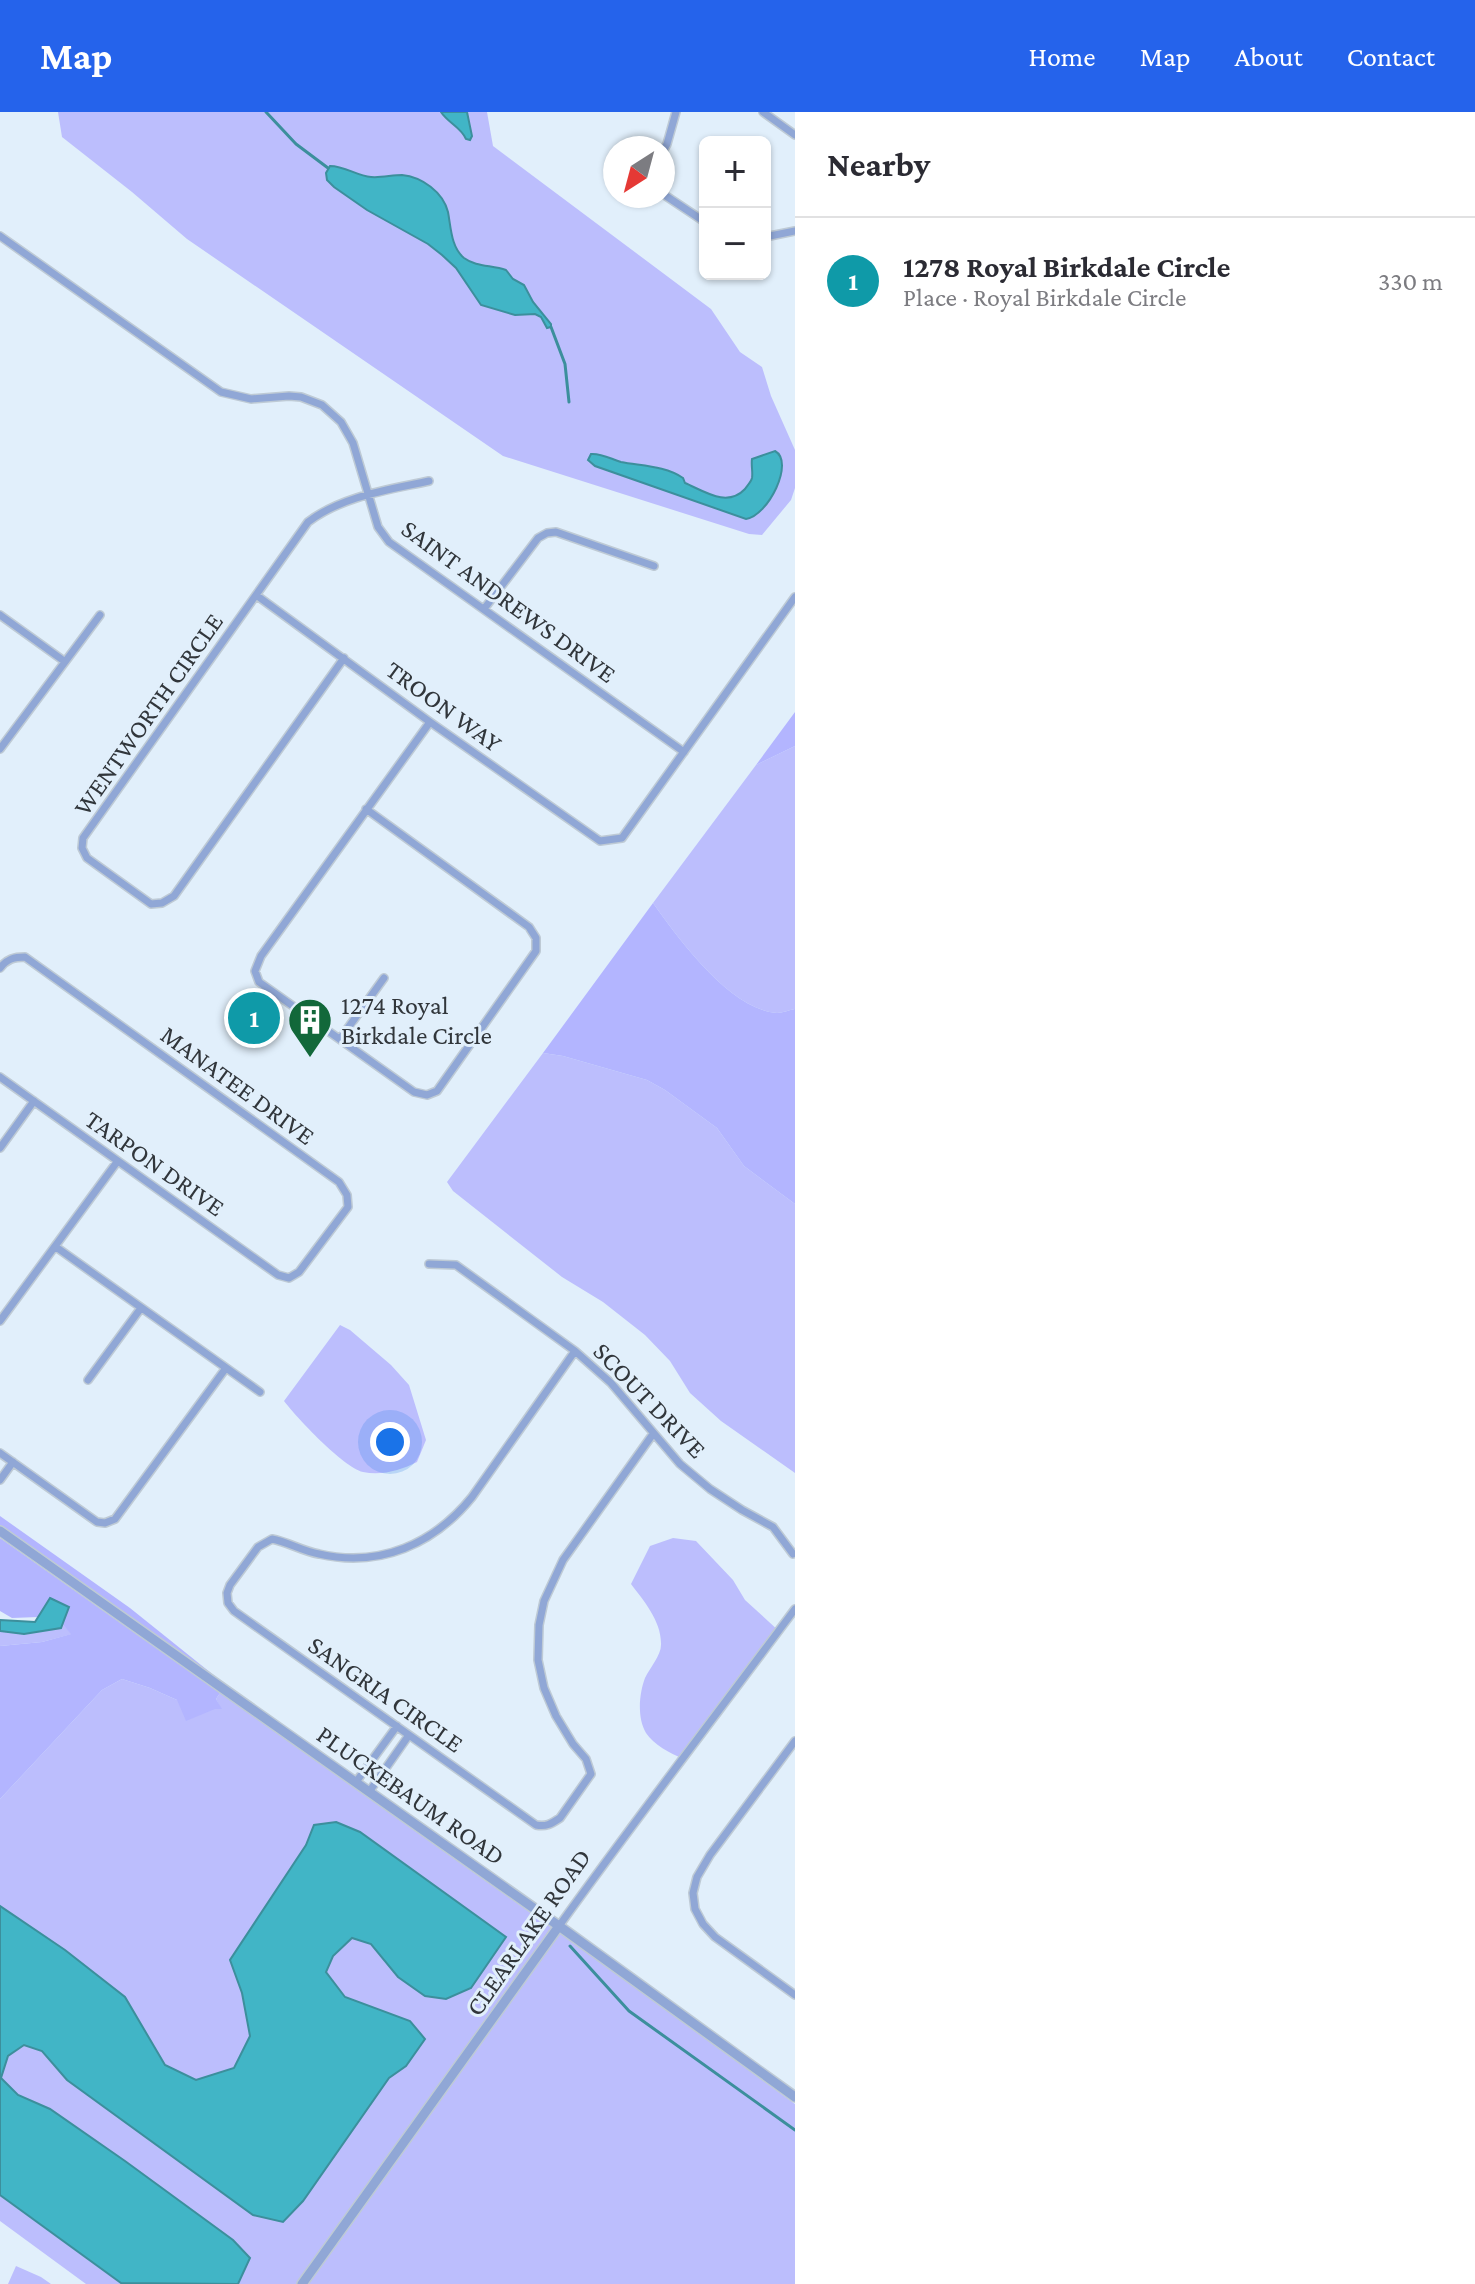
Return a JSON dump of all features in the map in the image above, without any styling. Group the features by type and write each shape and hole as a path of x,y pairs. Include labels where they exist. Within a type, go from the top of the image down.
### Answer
{"street":[{"path":"669,136 676,112"},
{"path":"763,112 795,135"},
{"path":"675,202 699,218"},
{"path":"771,236 795,231"},
{"name":"SAINT ANDREWS DRIVE","path":"0,236 221,392 251,399 301,397 322,405 341,422 350,437 378,527 389,542 684,752"},
{"name":"WENTWORTH CIRCLE","path":"344,658 174,896 162,903 151,904 87,858 82,848 83,838 308,522 323,511 369,494 429,481"},
{"path":"484,609 538,538 547,533 556,532 654,566"},
{"name":"TROON WAY","path":"256,595 600,841 622,838 684,752"},
{"path":"684,752 795,597"},
{"path":"0,615 64,661"},
{"path":"0,749 100,615"},
{"path":"366,809 529,927 536,938 536,951 437,1091 427,1095 414,1092 259,982 255,971 261,956 366,809 430,722"},
{"name":"MANATEE DRIVE","path":"0,968 13,957 25,957 339,1182 347,1195 348,1207 299,1272 289,1278"},
{"path":"340,1039 384,978"},
{"name":"TARPON DRIVE","path":"0,1077 278,1275 289,1278"},
{"path":"0,1148 34,1101"},
{"path":"0,1321 117,1162"},
{"path":"56,1247 260,1392"},
{"name":"SCOUT DRIVE","path":"429,1264 456,1265 575,1351 611,1383 680,1464 710,1489 773,1527 793,1554"},
{"path":"88,1380 141,1308"},
{"name":"SANGRIA CIRCLE","path":"575,1351 472,1497 436,1533 410,1546 375,1557 345,1558 318,1554 272,1539 258,1547 230,1585 228,1603 234,1611 536,1825 545,1827 560,1818 591,1774 590,1767 556,1716 544,1688 538,1660 539,1625 544,1601 563,1560 653,1434"},
{"path":"0,1453 97,1522 105,1523 115,1519 226,1368"},
{"path":"0,1480 13,1462"},
{"name":"PLUCKEBAUM ROAD","path":"0,1531 559,1926 795,2097"},
{"name":"CLEARLAKE ROAD","path":"302,2284 633,1823 795,1609"},
{"path":"356,1782 397,1726"},
{"path":"369,1792 409,1735"},
{"path":"795,1741 710,1855 697,1877 693,1893 695,1909 715,1937 795,1995"}],"shaded area":[{"path":"58,112 487,112 493,146 711,309 740,352 762,367 795,450 795,488 791,500 762,535 749,534 503,456 187,239 62,137"},
{"path":"441,112 467,112 472,136 470,140 466,139"},
{"path":"330,166 371,177 410,176 431,187 442,198 452,237 460,254 474,263 506,270 513,279 524,285 551,327 547,328 541,317 535,314 515,315 481,305 456,268 442,255 334,187 327,180 326,173"},
{"path":"775,451 782,466 776,488 763,509 746,519 595,466 588,460 591,454 595,454 661,469 683,478 685,483 723,498 738,495 751,481 752,459"},
{"path":"795,712 795,746 756,765"},
{"path":"795,746 795,1009 777,1013 759,1009 724,986 691,953 653,903 756,765"},
{"path":"653,903 691,953 741,999 759,1009 777,1013 795,1009 795,1204 744,1166 717,1128 665,1090 647,1080 543,1053"},
{"path":"543,1053 647,1080 665,1090 717,1128 744,1166 795,1204 795,1473 721,1421 690,1393 670,1361 645,1335 603,1302 562,1277 453,1191 447,1182"},
{"path":"340,1325 391,1365 409,1385 426,1440 417,1462 384,1473 363,1472 354,1468 321,1441 284,1401"},
{"path":"0,1516 130,1608 216,1677 0,1525"},
{"path":"0,1538 220,1693 216,1699 222,1709 186,1721 177,1700 122,1679 102,1690 0,1799 0,1646 42,1642 71,1634 62,1624 69,1607 50,1598 38,1617 12,1618 0,1611"},
{"path":"673,1538 696,1541 733,1580 745,1600 780,1632 682,1758 658,1745 643,1727 641,1691 659,1653 661,1636 651,1612 631,1584 650,1546"},
{"path":"50,1598 69,1607 61,1628 24,1634 0,1631 0,1620 35,1622"},
{"path":"62,1624 72,1634 42,1642 0,1646 0,1631 24,1634 60,1628"},
{"path":"122,1679 177,1700 215,1709 221,1709 216,1699 220,1693 552,1928 296,2284 238,2284 250,2258 233,2240 50,2109 18,2095 0,2078 8,2056 24,2045 42,2051 67,2080 253,2215 283,2222 303,2201 389,2078 406,2066 409,2021 345,1997 326,1972 333,1956 352,1938 371,1944 399,1977 425,1996 506,1937 360,1832 315,1825 306,1845 230,1960 242,1993 250,2037 234,2068 196,2080 165,2065 125,1997 65,1950 0,1906 0,1799 102,1690"},
{"path":"336,1822 360,1832 506,1937 471,1988 446,1999 425,1996 398,1977 371,1944 352,1938 333,1956 326,1972 345,1997 410,2021 425,2039 406,2066 389,2078 303,2201 283,2222 253,2215 67,2080 42,2051 24,2045 8,2056 1,2078 18,2095 50,2109 125,2161 233,2240 250,2258 238,2284 121,2283 0,2195 0,1906 65,1950 125,1997 165,2065 196,2080 234,2068 250,2036 242,1993 230,1960 306,1845 314,1825"},
{"path":"560,1933 795,2104 795,2284 308,2284"},
{"path":"0,2195 121,2283 127,2284 86,2284 0,2221"},
{"path":"16,2266 41,2277 51,2284 8,2284"}],"waterway":[{"path":"266,112 296,144 328,168"},
{"path":"551,327 565,364 569,402"},
{"path":"570,1946 629,2011 795,2130"}],"place":[{"name":"1278 Royal Birkdale Circle","path":"254,1018"},
{"name":"1274 Royal Birkdale Circle","path":"310,1059"}]}
